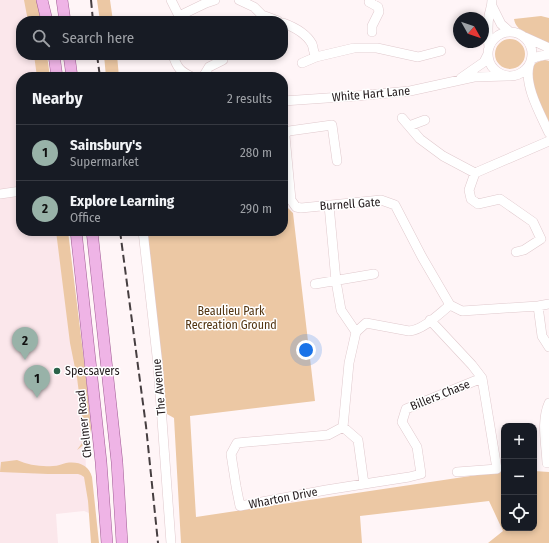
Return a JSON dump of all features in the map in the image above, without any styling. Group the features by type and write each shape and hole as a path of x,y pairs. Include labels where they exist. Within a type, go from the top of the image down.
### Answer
{"main road":[{"path":"42,0 46,16"},
{"path":"47,0 49,16"},
{"path":"63,0 65,16"},
{"path":"55,60 56,72"},
{"path":"70,60 71,72"},
{"name":"Chelmer Road","path":"77,236 101,462 107,543"},
{"path":"93,236 117,462 122,543"}],"street":[{"path":"171,0 179,16"},
{"path":"183,16 206,3 215,0"},
{"path":"238,0 254,7 265,16"},
{"path":"370,0 369,2 378,7 379,12 372,26 372,32"},
{"path":"492,3 501,24 510,32"},
{"path":"492,3 489,16 488,38 490,61 493,68 499,73 510,76 530,90"},
{"path":"288,25 297,28 306,36 312,45 314,55 316,57"},
{"path":"489,52 492,42 498,36 510,32 522,35 549,48"},
{"path":"522,35 530,45 532,51 528,75 530,90 549,133"},
{"path":"302,63 316,57 354,48 377,48 418,57 441,51"},
{"name":"White Hart Lane","path":"458,80 484,62 489,52"},
{"path":"510,76 522,73 537,56 549,55"},
{"path":"174,60 176,65 182,72"},
{"path":"206,72 209,67 223,60"},
{"name":"White Hart Lane","path":"288,101 410,91 474,77 510,76"},
{"path":"402,118 420,139 443,156 475,174"},
{"path":"409,126 425,120"},
{"name":"Burnell Gate","path":"288,132 332,125 337,161"},
{"path":"516,252 524,250 541,239 533,222 500,199 478,204 471,199 469,190 475,174 549,141"},
{"name":"Burnell Gate","path":"288,168 291,200 296,207 301,208 381,200 395,205 422,257 450,305"},
{"path":"0,194 16,191"},
{"path":"329,205 336,281 341,310 356,332"},
{"name":"The Avenue","path":"144,236 158,366 171,543"},
{"path":"315,284 374,274"},
{"path":"364,484 358,440 343,427 349,363 356,332 366,323 409,331 420,328 450,305 462,311 549,304"},
{"path":"538,306 542,336 549,347"},
{"path":"430,320 472,365 482,378 497,469 457,472"},
{"name":"Billers Chase","path":"364,484 421,474 417,447 402,422 406,409 482,378"},
{"path":"549,403 545,421 547,463 549,463"},
{"name":"Wharton Drive","path":"343,427 328,435 237,444 231,454 240,506 364,484"}],"shaded area":[{"path":"0,0 29,0 32,16 16,16 16,60 39,60 41,72 16,72 16,236 58,236 85,434 89,513 84,511 56,514 58,543 0,543"}],"green space":[{"path":"24,0 37,0 40,16 27,16"},
{"path":"97,0 110,0 112,16 99,16"},
{"path":"541,16 549,18 549,44 533,38 523,32 516,24 514,19"},
{"path":"510,39 521,43 525,54 521,65 510,69 499,65 495,54 499,43"},
{"path":"35,60 48,60 49,72 36,72"},
{"path":"104,60 117,60 119,72 106,72"},
{"path":"545,60 549,61 549,125 542,111 530,75 534,64"},
{"name":"Beaulieu Park Recreation Ground","path":"288,208 293,213 315,401 190,416 196,517 501,471 501,527 489,501 360,516 362,543 181,543 174,418 167,414 148,236 288,236"},
{"path":"57,236 69,236 87,385 91,428 90,435 87,441 77,450 82,443 83,424 77,378 70,343"},
{"path":"17,460 44,466 79,463 88,469 92,477 99,543 91,543 88,501 84,477 78,474 0,472 1,462"},
{"name":"Beaulieu Park Recreation Ground","path":"537,471 549,472 549,543 488,543 503,531 537,531"}],"railway":[{"path":"91,0 93,16"},
{"path":"98,60 99,72"},
{"path":"121,236 146,426 158,543"}],"place":[{"name":"Explore Learning","path":"25,360"},
{"name":"Specsavers","path":"57,371"},
{"name":"Sainsbury's","path":"37,398"}]}
